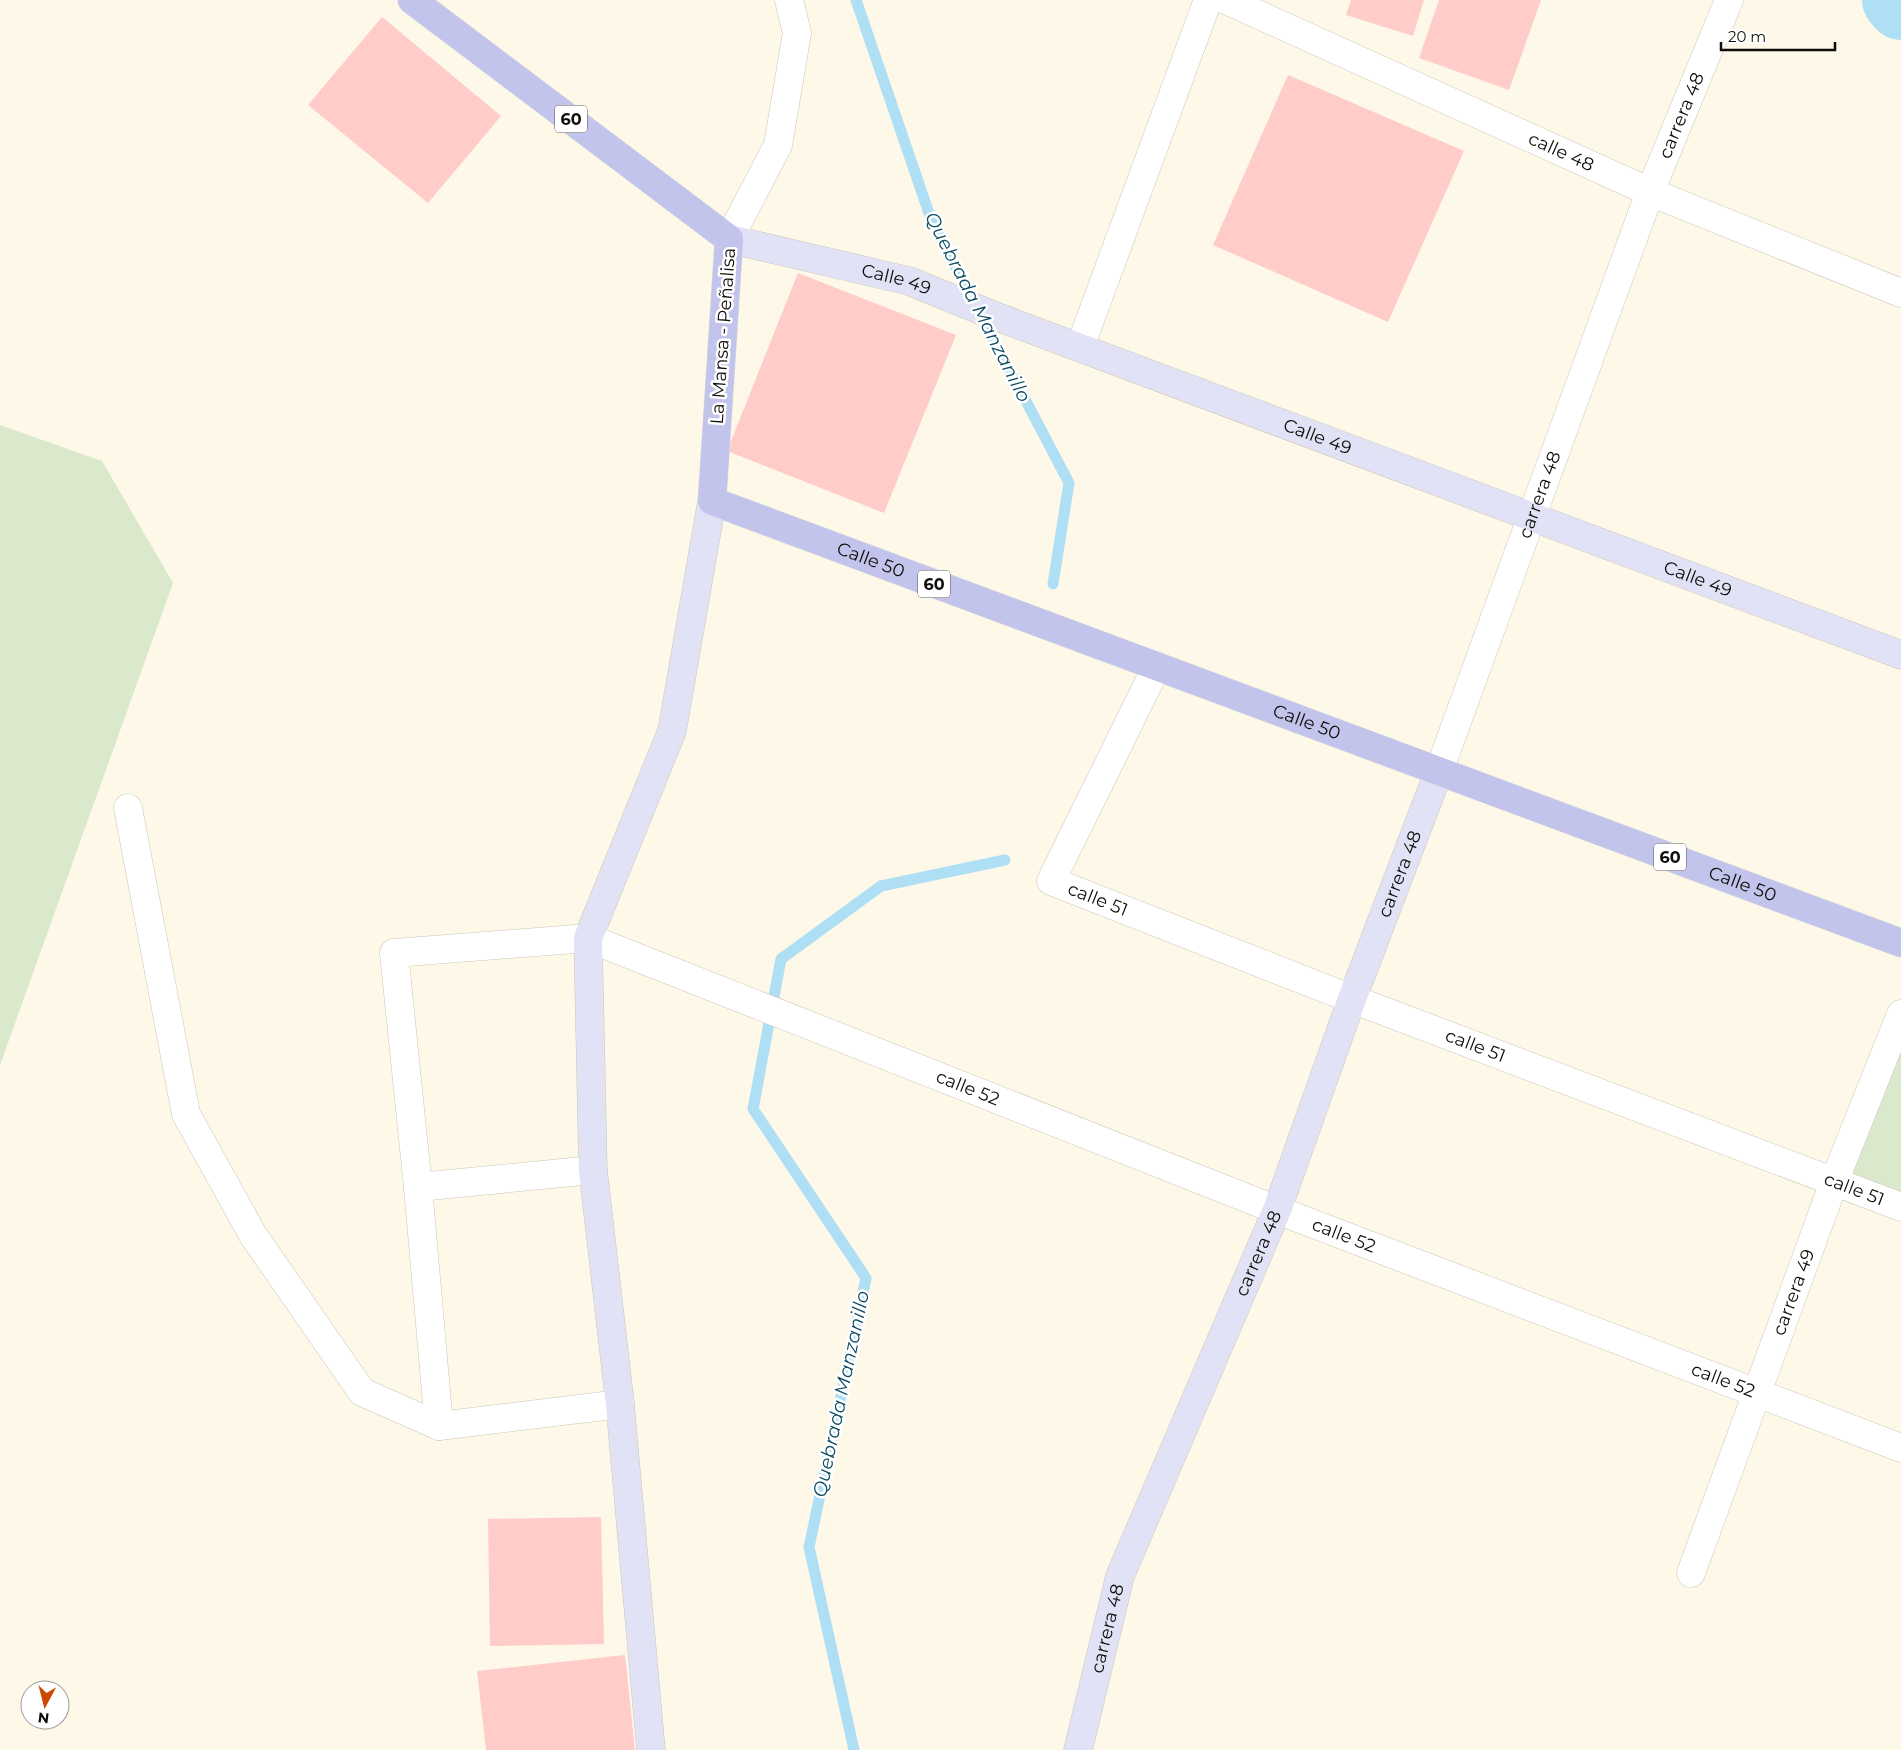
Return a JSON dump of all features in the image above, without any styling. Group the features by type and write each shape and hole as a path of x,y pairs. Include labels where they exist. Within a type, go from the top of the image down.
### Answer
{"main road":[{"name":"La Mansa - Peñalisa","path":"412,0 729,239 712,501"},
{"name":"Calle 50","path":"712,501 1901,943"}],"street":[{"path":"729,239 778,145 797,33 789,0"},
{"path":"1080,347 1208,0"},
{"name":"calle 48","path":"1226,0 1650,192 1901,293"},
{"name":"carrera 48","path":"1078,1750 1120,1576 1277,1210 1352,1000 1439,771 1650,192 1729,0"},
{"name":"Calle 49","path":"729,239 909,281 994,316 1901,655"},
{"path":"651,1750 620,1404 593,1170 588,938 672,731 712,501"},
{"name":"calle 51","path":"1157,666 1051,881 1352,1000 1901,1207"},
{"path":"128,808 186,1114 254,1235 362,1392 439,1426 620,1404"},
{"path":"439,1426 418,1188 394,952 588,938"},
{"name":"calle 52","path":"588,938 1277,1210 1901,1448"},
{"name":"carrera 49","path":"1691,1572 1834,1182 1901,1014"},
{"path":"418,1188 593,1170"}],"green space":[{"path":"0,425 102,461 173,583 0,1065"},
{"path":"1901,1006 1901,1207 1834,1182"}],"building":[{"path":"1351,0 1424,0 1413,36 1346,15"},
{"path":"1439,0 1541,0 1509,90 1419,58"},
{"path":"382,17 501,116 428,203 308,105"},
{"path":"1288,75 1464,151 1388,322 1213,245"},
{"path":"798,273 956,335 884,513 727,451"},
{"path":"601,1517 604,1644 490,1646 488,1519"},
{"path":"625,1655 635,1750 486,1750 477,1671"}],"waterway":[{"name":"Quebrada Manzanillo","path":"856,0 932,222 1069,483 1053,584"},
{"path":"1896,0 1901,6"},
{"name":"Quebrada Manzanillo","path":"854,1750 809,1547 866,1278 753,1109 781,959 881,886 1005,860"}]}
